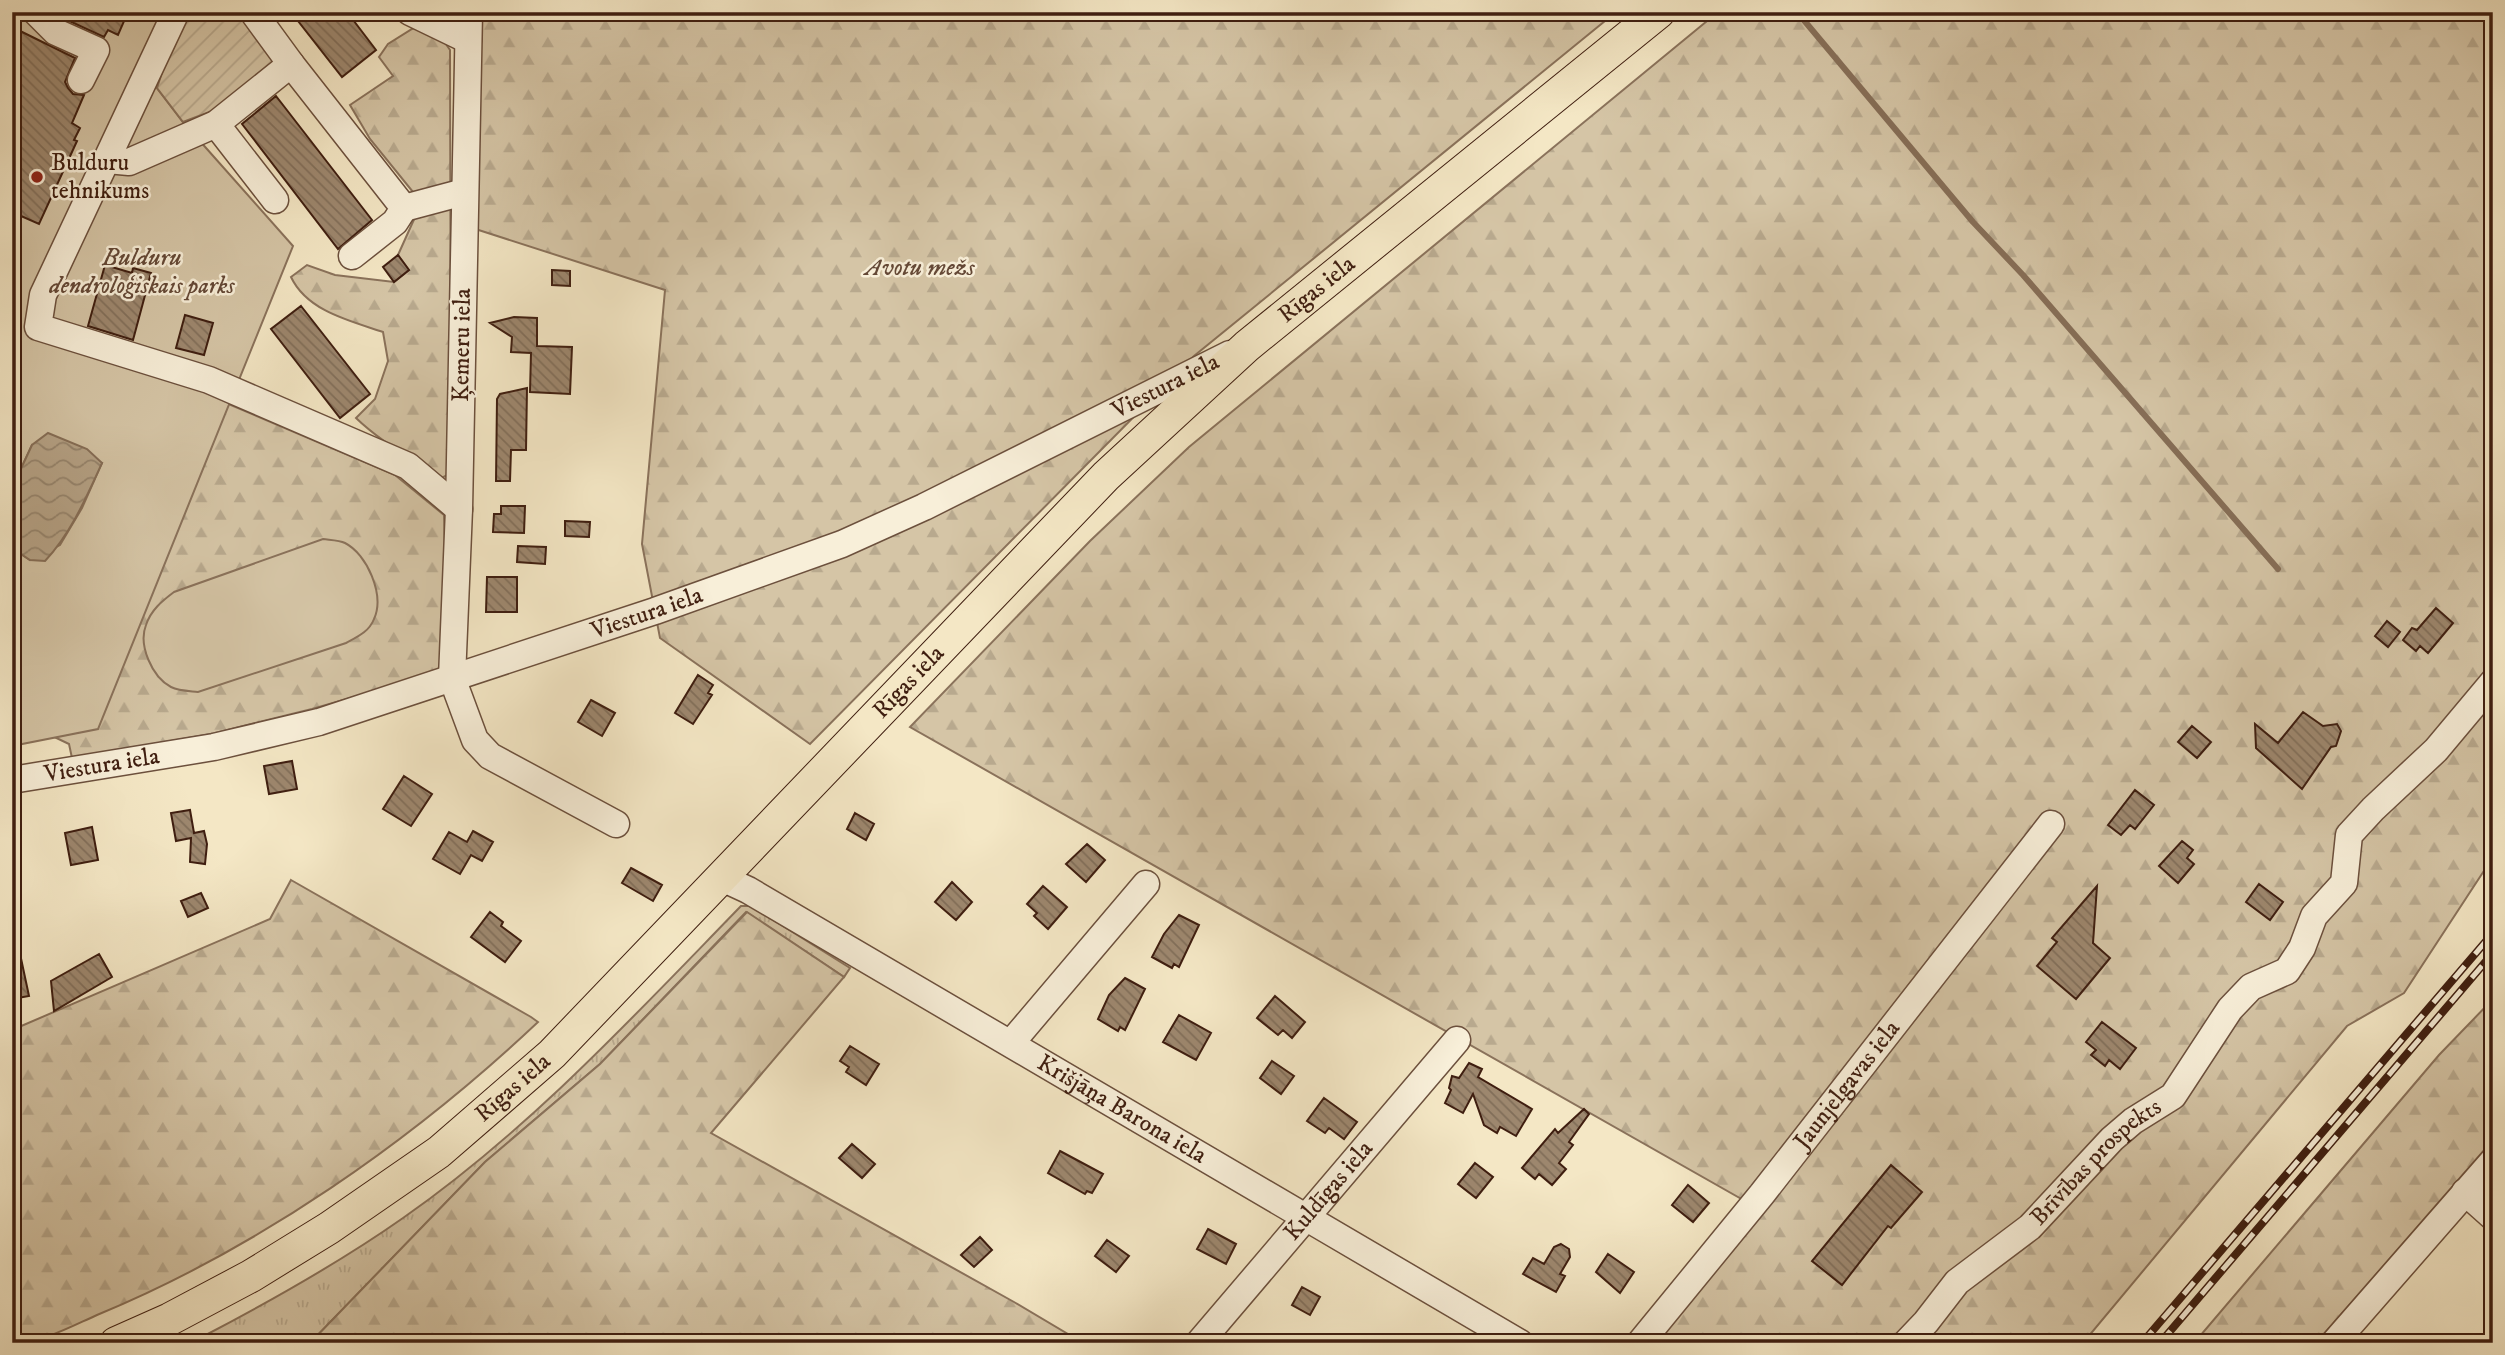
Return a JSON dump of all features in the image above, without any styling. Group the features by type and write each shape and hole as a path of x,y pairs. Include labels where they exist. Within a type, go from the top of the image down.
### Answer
{"main road":[{"name":"Rīgas iela","path":"116,1343 176,1331 439,1152 552,1054 1106,476 1247,346 1659,12"}],"street":[{"path":"36,12 56,32 96,50 81,80"},
{"path":"176,12 43,295 38,327 209,380 383,455 408,466 459,509"},
{"path":"253,12 404,208"},
{"path":"410,12 468,40"},
{"name":"Ķemeru iela","path":"452,678 459,509 469,12"},
{"path":"107,160 129,162 216,124 291,64"},
{"path":"216,124 275,200"},
{"path":"352,256 396,222 404,208 464,192"},
{"name":"Viestura iela","path":"12,780 214,747 319,722 655,611 842,544 924,507 1247,346"},
{"path":"452,678 475,740 490,756 616,824"},
{"name":"Brīvības prospekts","path":"1906,1343 1957,1282 2030,1227 2112,1139 2133,1121 2173,1096 2230,1009 2251,987 2287,971 2302,948 2314,916 2344,883 2349,835 2436,750 2493,682"},
{"name":"Jaunjelgavas iela","path":"1640,1343 1762,1194 2051,824"},
{"name":"Krišjāņa Barona iela","path":"722,878 748,890 1011,1043 1520,1343"},
{"path":"1011,1043 1146,884"},
{"name":"Kuldīgas iela","path":"1199,1343 1457,1040"},
{"path":"2334,1343 2493,1161"},
{"path":"2465,1192 2493,1217"}],"green space":[{"name":"Bulduru dendroloģiskais parks","path":"12,12 185,12 157,88 183,122 293,246 98,729 12,746 12,548 30,560 60,545 82,508 102,463 32,445 12,488"},
{"path":"189,12 245,12 281,60 220,108 183,122 157,88 167,57"},
{"name":"Avotu mežs","path":"469,12 1616,12 1194,356 810,744 660,638 642,544 665,290 463,225"},
{"path":"1718,12 2493,12 2493,857 2404,993 2347,1026 2083,1343 1652,1343 1759,1209 910,727 1090,541 1189,447"},
{"path":"420,24 439,34 450,50 451,473 440,479 386,443 356,418 375,399 388,361 383,332 344,319 318,306 298,289 291,277 307,265 335,275 394,282 409,270 398,255 416,215 413,192 370,139 350,105 393,76 379,57 388,44"},
{"path":"212,397 395,475 444,515 448,670 312,709 211,734 72,758 69,744 21,721"},
{"path":"323,539 343,542 353,548 372,576 377,609 372,624 366,631 346,643 198,692 174,688 158,676 145,651 144,633 151,615 165,599 174,592"},
{"path":"291,880 538,1022 438,1109 385,1150 274,1225 157,1288 56,1334 12,1343 12,1030 270,919"},
{"path":"741,906 751,906 850,968 844,977 746,912 600,1064 485,1162 310,1343 204,1343 202,1337 254,1310 379,1235 494,1148 579,1070"},
{"path":"747,912 844,977 711,1133 1083,1343 310,1343 485,1162 600,1064"},
{"path":"2493,999 2493,1140 2316,1343 2194,1343 2439,1055"}],"water":[{"path":"48,433 87,449 102,463 63,539 45,561 30,560 12,548 12,488 32,445"}],"building":[{"path":"70,12 128,12 118,35 108,30 104,37 67,20"},
{"path":"291,12 347,12 376,50 342,77"},
{"path":"12,27 75,58 65,82 73,94 84,95 72,123 80,128 74,140 77,141 39,224 12,212"},
{"path":"276,96 372,220 338,249 242,124"},
{"path":"398,255 409,270 394,282 383,267"},
{"path":"105,265 132,273 133,268 151,273 133,340 88,326"},
{"path":"552,270 570,271 570,286 552,285"},
{"path":"301,306 370,394 340,418 271,329"},
{"path":"185,315 213,323 204,355 176,348"},
{"path":"514,317 537,318 537,346 572,347 570,394 530,392 531,353 511,352 512,337 490,323"},
{"path":"527,388 526,450 511,450 510,481 496,481 497,399 500,394"},
{"path":"501,506 525,506 524,533 493,532 494,514 501,514"},
{"path":"565,521 590,522 589,537 565,536"},
{"path":"518,546 546,547 545,564 517,562"},
{"path":"487,577 517,577 517,612 486,612"},
{"path":"2436,608 2453,623 2428,653 2420,646 2416,651 2403,640 2412,628 2417,630"},
{"path":"2387,621 2400,632 2388,647 2375,636"},
{"path":"698,675 713,685 708,693 712,695 693,724 675,713"},
{"path":"591,700 615,713 602,736 578,722"},
{"path":"2303,712 2323,726 2337,724 2341,731 2336,746 2331,747 2302,789 2256,748 2255,724 2278,743"},
{"path":"2192,726 2211,742 2197,758 2178,742"},
{"path":"292,761 297,789 269,794 264,766"},
{"path":"404,776 432,794 411,826 383,809"},
{"path":"2135,790 2154,805 2135,829 2130,825 2121,835 2108,825"},
{"path":"190,810 194,833 204,831 207,844 205,864 190,862 191,838 176,841 171,813"},
{"path":"855,813 874,824 866,840 847,829"},
{"path":"92,827 98,860 71,865 65,833"},
{"path":"473,831 493,842 482,861 471,855 460,874 433,859 449,832 467,842"},
{"path":"2182,841 2193,850 2187,858 2194,864 2178,883 2159,866"},
{"path":"1087,844 1105,860 1086,882 1066,864"},
{"path":"631,868 662,885 653,901 622,883"},
{"path":"952,882 972,902 956,920 935,902"},
{"path":"2259,884 2283,902 2270,920 2246,902"},
{"path":"1043,886 1067,907 1048,929 1034,916 1037,913 1027,904"},
{"path":"2097,886 2093,943 2110,958 2076,999 2037,966 2057,942 2052,938"},
{"path":"201,893 208,908 188,917 181,901"},
{"path":"490,912 503,922 501,926 521,941 505,962 471,937"},
{"path":"1179,915 1199,925 1179,967 1174,964 1172,968 1152,957 1164,934"},
{"path":"12,949 19,949 29,996 12,999"},
{"path":"99,954 112,977 54,1011 51,981"},
{"path":"1125,978 1145,989 1125,1030 1120,1027 1118,1031 1098,1019 1109,995"},
{"path":"1275,996 1305,1022 1292,1038 1283,1030 1278,1035 1257,1018"},
{"path":"1179,1015 1211,1033 1196,1060 1163,1042"},
{"path":"2102,1022 2136,1048 2120,1069 2109,1060 2105,1066 2091,1055 2096,1050 2086,1042"},
{"path":"850,1046 879,1064 866,1085 846,1072 849,1067 840,1061"},
{"path":"1272,1061 1294,1076 1281,1094 1260,1078"},
{"path":"1469,1063 1482,1069 1478,1077 1532,1109 1516,1136 1500,1127 1497,1133 1484,1125 1473,1094 1463,1113 1445,1103 1451,1090 1449,1088 1452,1076 1459,1078"},
{"path":"1324,1098 1357,1122 1344,1139 1329,1128 1325,1133 1307,1121"},
{"path":"1584,1109 1589,1114 1569,1142 1573,1145 1559,1163 1566,1169 1552,1185 1539,1174 1535,1179 1522,1168 1555,1129 1558,1133"},
{"path":"852,1144 875,1164 862,1178 839,1158"},
{"path":"1060,1151 1103,1174 1092,1193 1087,1191 1085,1194 1048,1173"},
{"path":"1475,1163 1493,1177 1476,1198 1458,1184"},
{"path":"1891,1165 1922,1192 1891,1228 1888,1226 1842,1285 1812,1261"},
{"path":"1688,1185 1709,1203 1693,1222 1672,1205"},
{"path":"1208,1229 1236,1244 1226,1264 1197,1249"},
{"path":"980,1237 992,1250 974,1267 961,1255"},
{"path":"1107,1240 1129,1256 1116,1272 1095,1256"},
{"path":"1561,1244 1569,1249 1570,1257 1560,1274 1565,1276 1556,1292 1523,1274 1533,1258 1544,1264 1554,1247"},
{"path":"1608,1254 1634,1272 1620,1293 1596,1272"},
{"path":"1302,1287 1320,1297 1310,1315 1292,1305"}],"waterway":[{"path":"1797,12 1973,222 2023,275 2278,569"}],"railway":[{"path":"2142,1343 2493,933"},
{"path":"2160,1343 2493,953"}],"place":[{"name":"Bulduru tehnikums","path":"37,177"}]}
